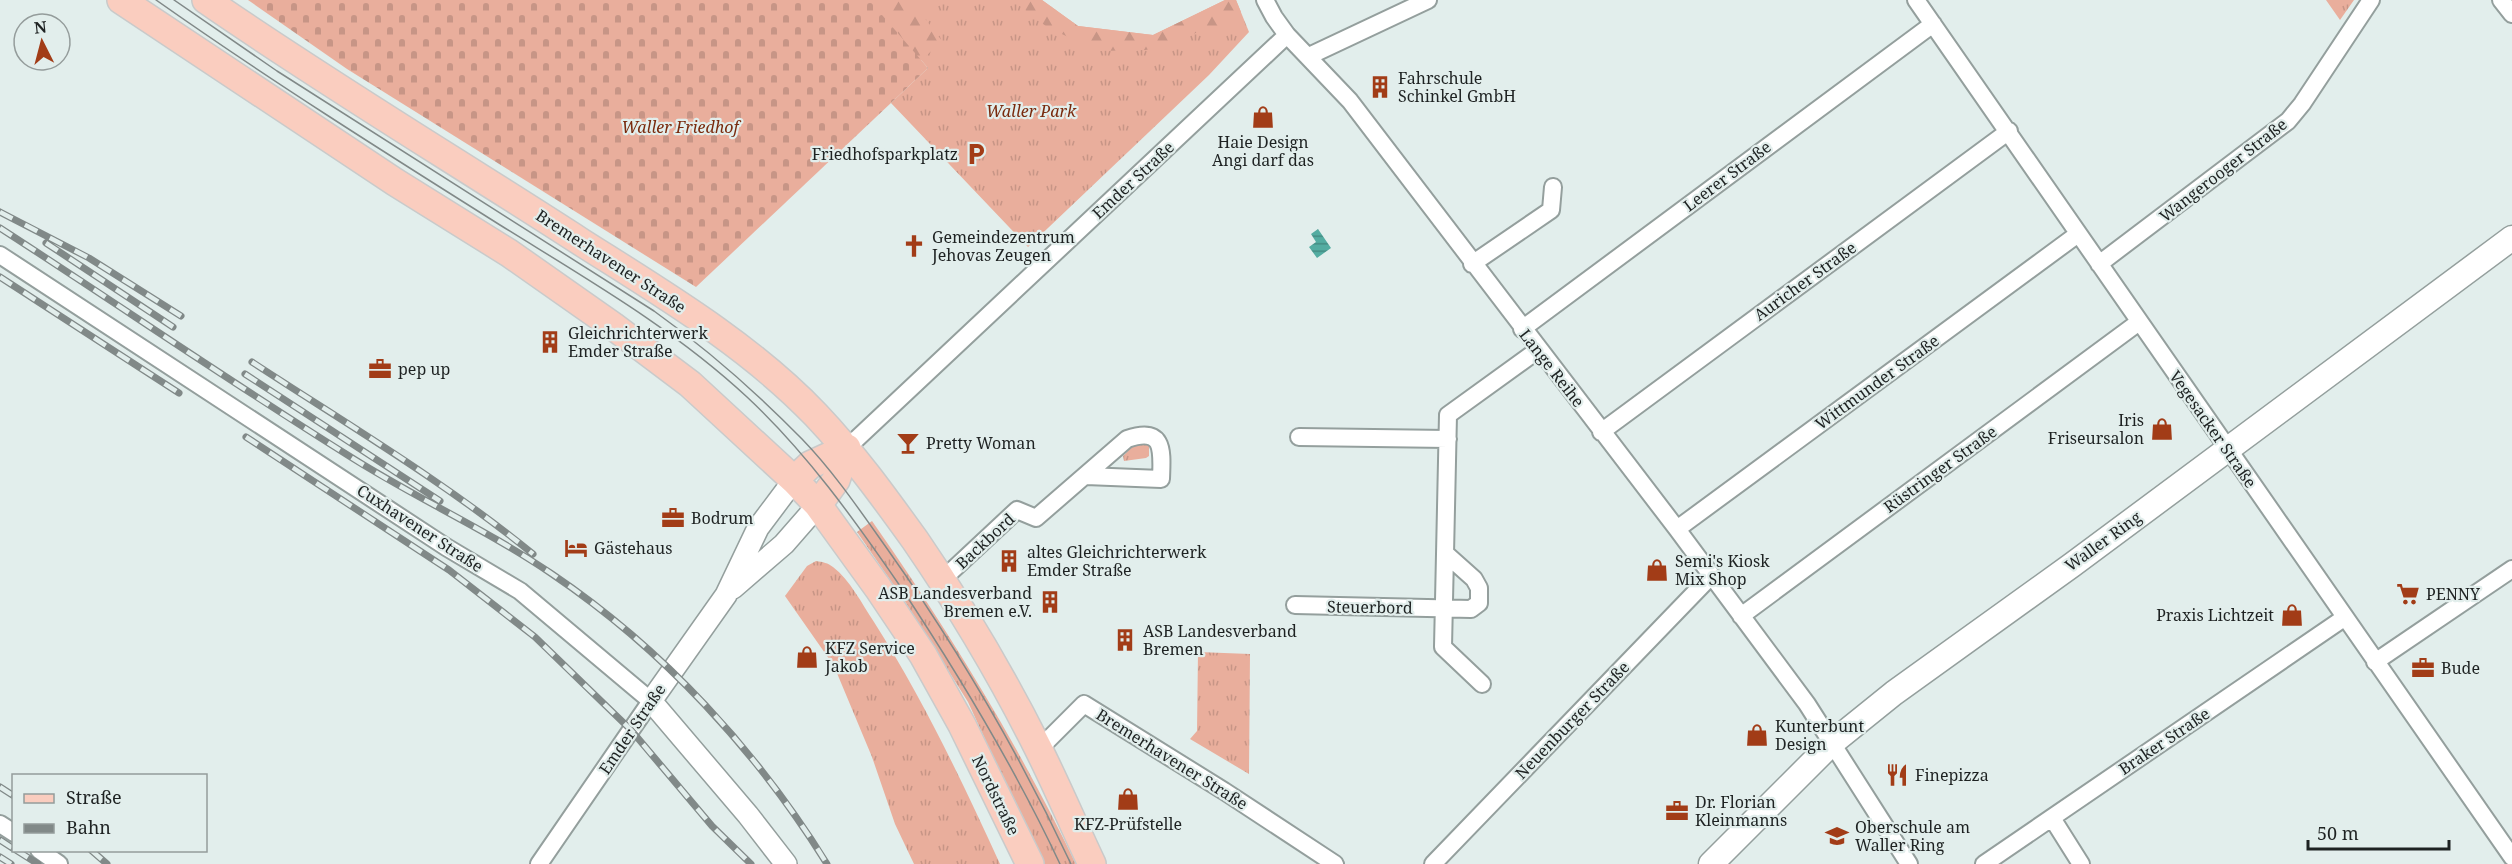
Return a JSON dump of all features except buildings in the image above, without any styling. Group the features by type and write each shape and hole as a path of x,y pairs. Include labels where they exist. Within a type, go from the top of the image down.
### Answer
{"main road":[{"path":"121,0 395,182 509,253 613,326 690,384 794,480 818,506"},
{"name":"Bremerhavener Straße","path":"206,0 298,63 533,210 695,316 769,371 847,448 884,496 972,627 1039,750"},
{"name":"Waller Ring","path":"1711,864 1832,743 1894,693 2512,238"},
{"name":"Emder Straße","path":"794,480 810,465 847,448"},
{"name":"Emder Straße","path":"818,506 836,480 847,448"},
{"name":"Nordstraße","path":"818,506 878,588 923,655 962,725 1030,864"},
{"path":"1039,750 1092,864"}],"street":[{"name":"Lange Reihe","path":"1265,0 1287,35 1350,101 1472,264 1677,529 1807,704 1909,864"},
{"path":"1309,56 1428,0"},
{"name":"Vegesacker Straße","path":"1916,0 2512,857"},
{"name":"Wangerooger Straße","path":"2099,264 2288,121 2302,104 2371,0"},
{"path":"2501,0 2512,14"},
{"name":"Leerer Straße","path":"1522,329 1933,24"},
{"name":"Emder Straße","path":"847,448 1287,35"},
{"name":"Auricher Straße","path":"1601,432 2009,131"},
{"path":"1472,264 1551,210 1553,187"},
{"name":"Wittmunder Straße","path":"1677,529 2078,234"},
{"name":"Cuxhavener Straße","path":"0,255 446,547 520,591 651,701 748,815 786,864"},
{"name":"Rüstringer Straße","path":"1741,616 2139,322"},
{"path":"1482,684 1443,647 1448,415 1538,350"},
{"path":"1299,437 1448,439"},
{"name":"Backbord","path":"942,580 1017,510 1036,518 1086,476"},
{"name":"Emder Straße","path":"539,864 684,652 726,595 758,528 794,480"},
{"name":"Emder Straße","path":"726,595 784,544 818,506"},
{"name":"Steuerbord","path":"1295,605 1471,609 1479,603 1479,588 1474,579 1446,555"},
{"path":"2375,662 2512,569"},
{"name":"Neuenburger Straße","path":"1433,864 1712,576"},
{"name":"Braker Straße","path":"1984,864 2344,618"},
{"name":"Bremerhavener Straße","path":"1039,750 1084,704 1234,797 1335,864"},
{"path":"2052,818 2080,864"},
{"path":"42,852 59,864"}],"green space":[{"name":"Waller Friedhof","path":"248,0 869,0 928,68 696,287 347,69"},
{"path":"850,0 911,0 942,41 911,70"},
{"name":"Waller Park","path":"869,0 1042,0 1078,26 1153,35 1225,0 1236,0 1249,32 1209,75 1028,247 891,103 928,68"},
{"path":"1012,0 1042,0 1078,26 1153,35 1225,0 1236,0 1241,12 1219,25 1146,50 1098,51 1047,27"},
{"path":"2326,0 2354,0 2340,20"},
{"path":"1138,441 1149,444 1149,456 1124,461 1123,456"},
{"path":"872,521 928,604 981,689 1054,819 1076,864 1042,864 968,702 904,600 857,532"},
{"path":"816,561 831,566 845,579 892,651 941,741 1000,864 914,864 895,824 872,757 834,666 785,596 807,566"},
{"path":"1198,652 1250,654 1249,774 1190,739 1197,731"}],"shaded area":[{"path":"1318,229 1331,248 1317,258 1309,247 1316,242 1311,234"}],"tram line":[{"path":"156,0 326,115 659,326 719,372 769,418 847,511 944,653 985,722 1060,864"},
{"path":"174,0 277,71 654,311 712,356 767,405 802,439 836,479 914,587 987,703 1031,783 1071,864"}],"railway":[{"path":"0,212 89,258 181,316"},
{"path":"0,228 371,470 527,558 593,603 632,635 705,705 770,782 800,822 827,864"},
{"path":"46,243 173,327"},
{"path":"0,277 179,393"},
{"path":"252,362 430,478 533,554"},
{"path":"245,374 440,501"},
{"path":"246,437 449,570 535,637 631,730 712,826 751,864"},
{"path":"0,787 12,795"},
{"path":"0,840 12,848"},
{"path":"19,852 38,864"},
{"path":"93,852 107,864"},
{"path":"0,857 11,864"}],"place":[{"name":"Fahrschule Schinkel GmbH","path":"1380,87"},
{"name":"Haie Design Angi darf das","path":"1263,117"},
{"name":"Friedhofsparkplatz","path":"976,154"},
{"name":"Gemeindezentrum Jehovas Zeugen","path":"914,246"},
{"name":"Gleichrichterwerk Emder Straße","path":"550,342"},
{"name":"pep up","path":"380,369"},
{"name":"Iris Friseursalon","path":"2162,429"},
{"name":"Pretty Woman","path":"908,443"},
{"name":"Bodrum","path":"673,518"},
{"name":"Gästehaus","path":"576,548"},
{"name":"altes Gleichrichterwerk Emder Straße","path":"1009,561"},
{"name":"Semi's Kiosk Mix Shop","path":"1657,570"},
{"name":"PENNY","path":"2408,594"},
{"name":"ASB Landesverband Bremen e.V.","path":"1050,602"},
{"name":"Praxis Lichtzeit","path":"2292,615"},
{"name":"ASB Landesverband Bremen","path":"1125,640"},
{"name":"KFZ Service Jakob","path":"807,657"},
{"name":"Bude","path":"2423,668"},
{"name":"Kunterbunt Design","path":"1757,735"},
{"name":"Finepizza","path":"1897,775"},
{"name":"KFZ-Prüfstelle","path":"1128,799"},
{"name":"Dr. Florian Kleinmanns","path":"1677,811"},
{"name":"Oberschule am Waller Ring","path":"1837,836"}]}
